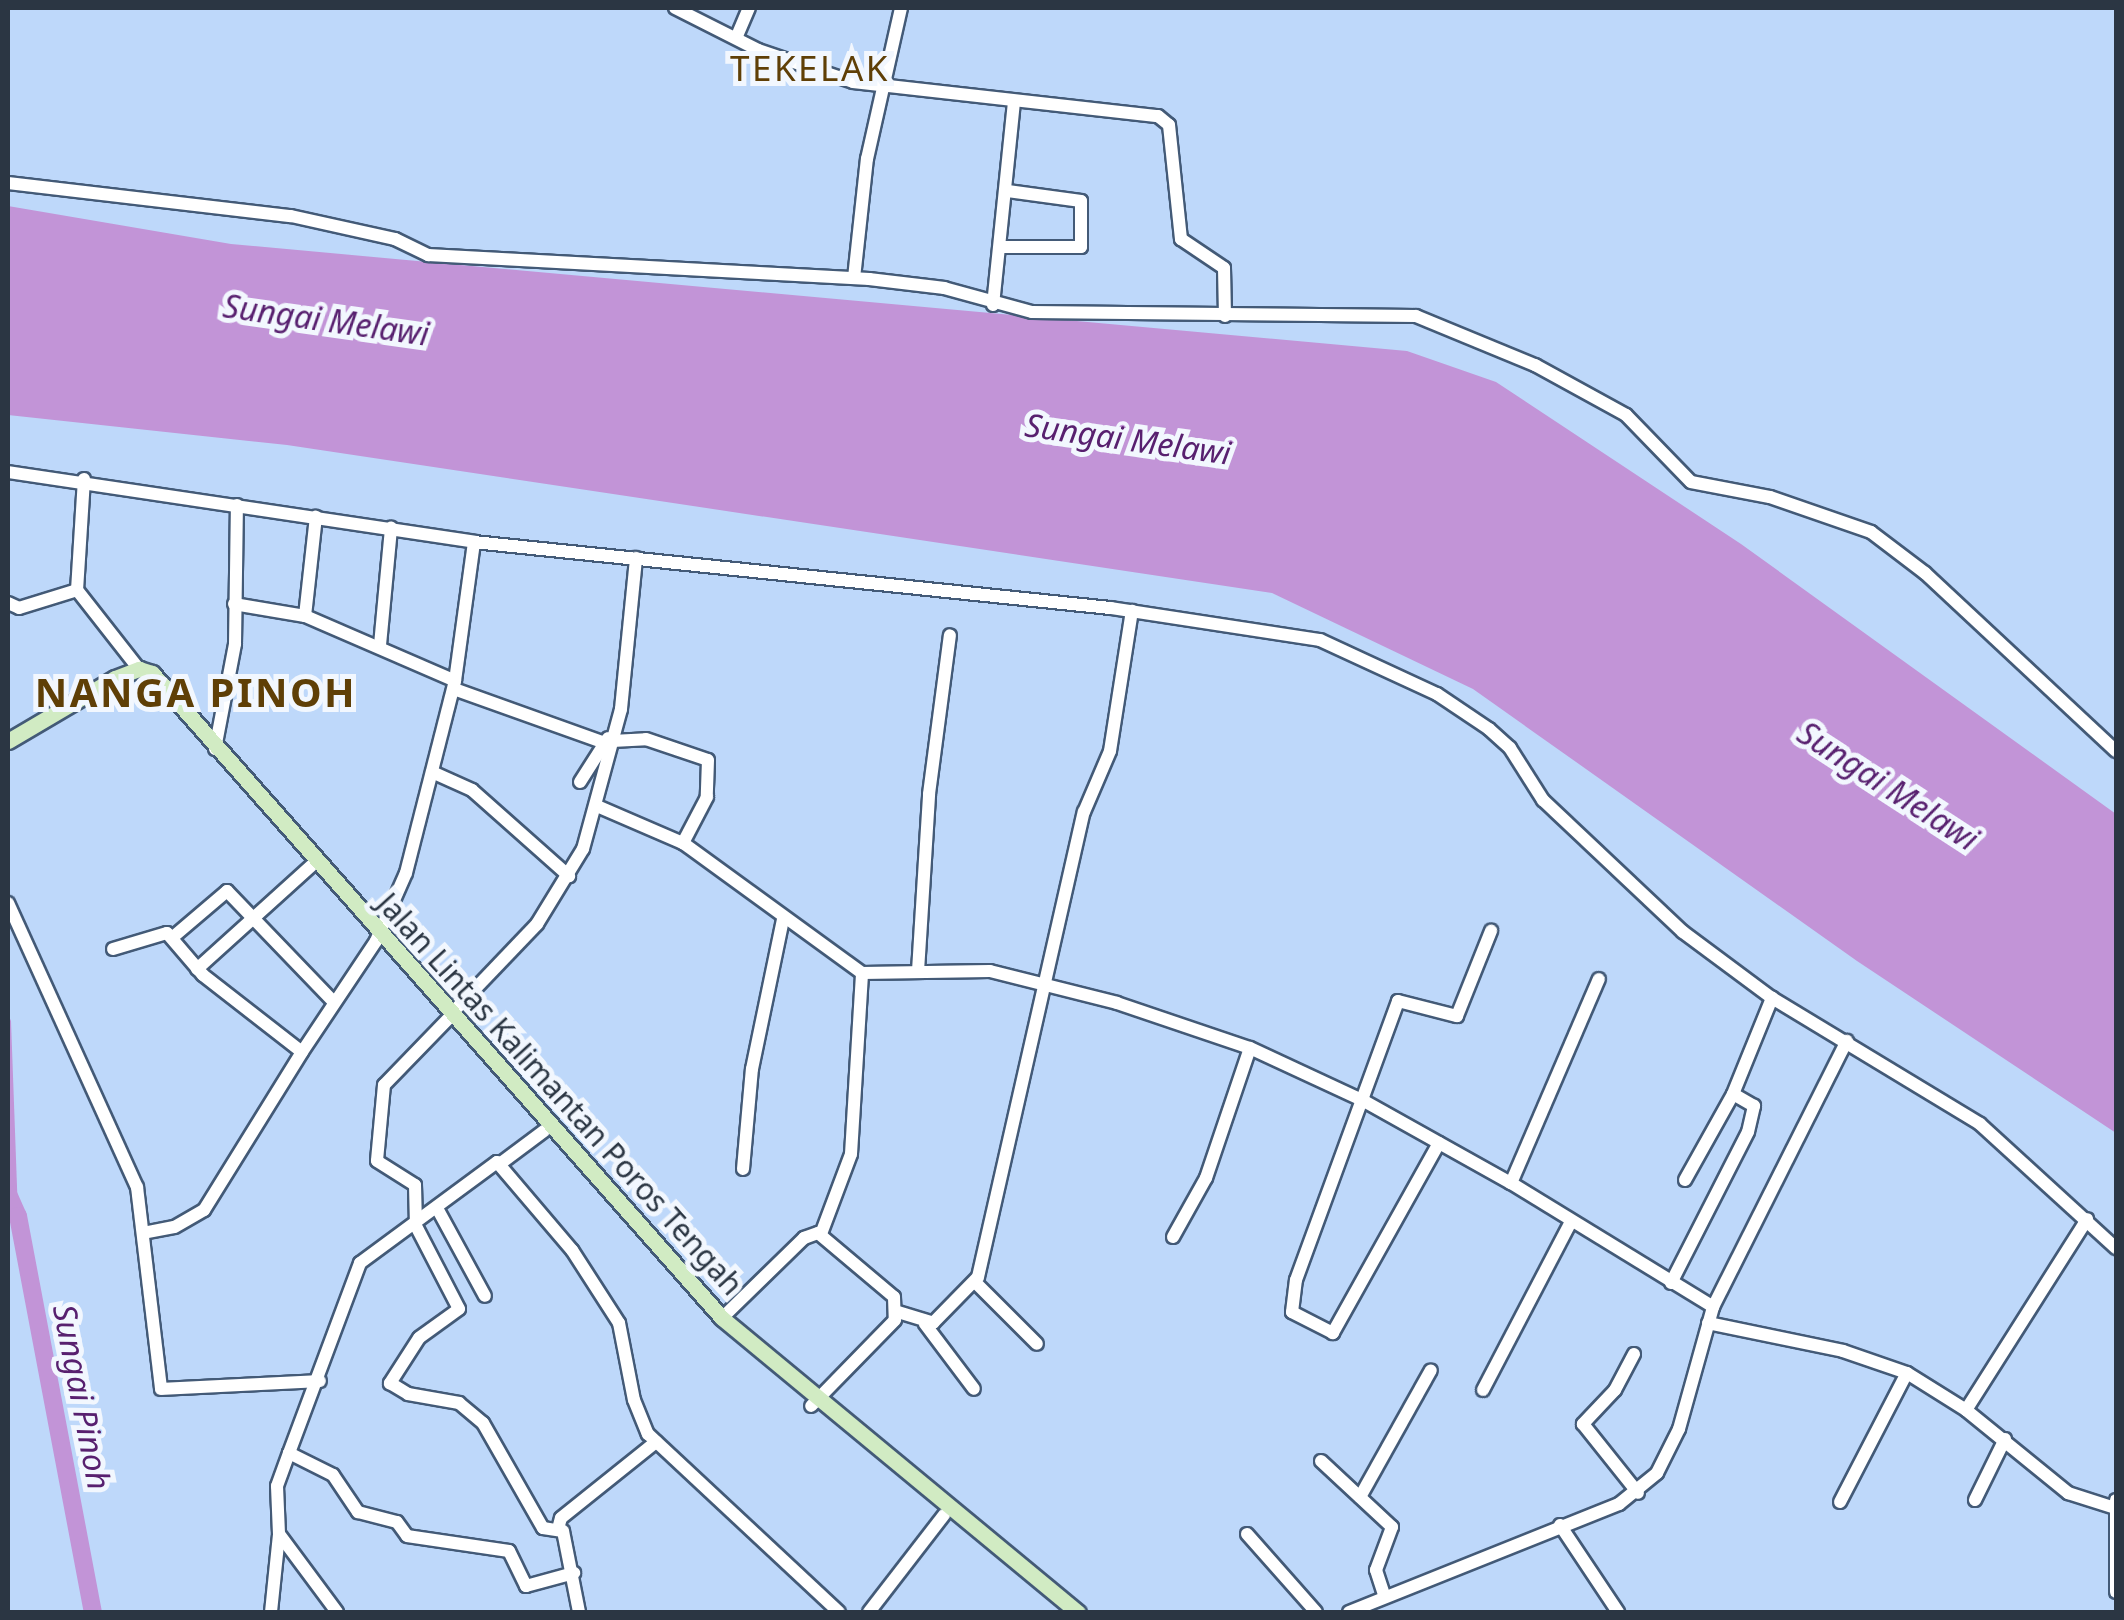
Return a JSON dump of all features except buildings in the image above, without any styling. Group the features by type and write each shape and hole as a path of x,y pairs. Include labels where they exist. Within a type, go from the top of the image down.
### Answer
{"main road":[{"name":"Jalan Lintas Kalimantan Poros Tengah","path":"14,738 138,669 152,673 311,866 722,1318 814,1403 1078,1612"},
{"name":"Jalan Lintas Kalimantan Poros Tengah","path":"14,738 141,678 215,749 378,937"},
{"name":"Jalan Lintas Kalimantan Poros Tengah","path":"450,1016 544,1131 717,1322 944,1516 1066,1612"}],"street":[{"path":"675,8 737,36 758,50 884,86 1136,112 1169,125 1180,239 1224,268 1225,316"},
{"path":"737,36 749,8"},
{"path":"854,278 856,230 900,8"},
{"path":"993,305 1008,191 1014,102"},
{"path":"8,183 276,214 395,239 428,255 854,278 944,288 993,305 1032,312 1416,316 1536,365 1638,423 1691,482 1832,516 1900,550 2116,751"},
{"path":"1001,247 1081,248 1081,201 1008,191"},
{"path":"8,472 84,479 474,542 1132,611 1320,640 1448,700 1510,748 1544,800 1642,897 1772,998 1980,1124 2116,1248"},
{"path":"84,479 78,590 138,669"},
{"path":"215,749 236,609 237,505"},
{"path":"305,616 316,517"},
{"path":"380,645 391,528"},
{"path":"144,1232 174,1226 204,1210 332,1000 378,937 406,873 455,685 474,542"},
{"path":"580,782 616,726 636,558"},
{"path":"8,602 19,608 78,590"},
{"path":"236,609 305,616 380,645 455,685 607,745 646,739 708,760 707,797 683,843"},
{"path":"925,1324 946,1315 976,1283 1092,783 1110,752 1132,611"},
{"path":"918,971 929,794 950,636"},
{"path":"558,1528 543,1528 500,1447 470,1412 390,1383 419,1338 459,1309 416,1226 415,1185 378,1161 380,1096 390,1074 537,924 569,876 604,786 607,745"},
{"path":"432,772 472,790 569,876"},
{"path":"597,806 683,843 862,973 961,968 1048,984 1250,1048 1364,1101 1511,1182 1712,1307"},
{"path":"198,969 311,866"},
{"path":"173,938 227,891 332,1000"},
{"path":"8,903 136,1188 161,1389 320,1381"},
{"path":"743,1169 752,1070 783,919"},
{"path":"112,949 162,931 173,938 198,969 302,1052"},
{"path":"1439,1143 1336,1330 1318,1327 1292,1312 1292,1292 1398,1001 1458,1016 1491,931"},
{"path":"821,1234 851,1154 862,973"},
{"path":"1511,1182 1599,979"},
{"path":"1685,1180 1733,1094 1772,998"},
{"path":"1349,1612 1638,1493 1671,1451 1712,1307 1847,1041"},
{"path":"1173,1237 1206,1178 1250,1048"},
{"path":"1671,1284 1754,1114 1754,1106 1733,1094"},
{"path":"271,1612 279,1534 278,1486 320,1381 360,1263 416,1226 492,1162 502,1162 544,1131"},
{"path":"502,1162 572,1250 619,1323 634,1400 656,1442 839,1612"},
{"path":"437,1208 486,1296"},
{"path":"1966,1410 2087,1218"},
{"path":"1484,1390 1571,1222"},
{"path":"821,1234 894,1297 898,1312"},
{"path":"722,1318 804,1238 821,1234"},
{"path":"976,1283 1036,1344"},
{"path":"814,1403 898,1312"},
{"path":"898,1312 925,1324 974,1389"},
{"path":"1708,1323 1844,1351 1908,1372 1966,1410 2068,1493 2116,1504 2116,1592"},
{"path":"1634,1354 1615,1390 1582,1424 1638,1493"},
{"path":"1360,1497 1431,1370"},
{"path":"1840,1502 1908,1372"},
{"path":"1975,1500 2004,1439"},
{"path":"579,1612 574,1574 558,1528 561,1518 656,1442"},
{"path":"288,1454 333,1475 358,1512 397,1522 408,1536 510,1551 526,1586 574,1574"},
{"path":"1321,1461 1392,1527 1376,1570 1379,1600 1385,1612"},
{"path":"869,1612 944,1516"},
{"path":"1560,1525 1618,1612"},
{"path":"279,1534 336,1612"},
{"path":"1247,1534 1316,1612"}],"water":[{"name":"Sungai Melawi","path":"8,206 231,244 1407,351 1496,382 1741,544 2116,814 2116,1133 1857,961 1473,689 1272,593 287,445 8,415"},
{"path":"8,1014 11,1021 18,1214 8,1207"}],"waterway":[{"name":"Sungai Pinoh","path":"8,1194 18,1216 93,1612"}],"district":[{"name":"TEKELAK","path":"810,68"},
{"name":"NANGA PINOH","path":"196,692"}]}
